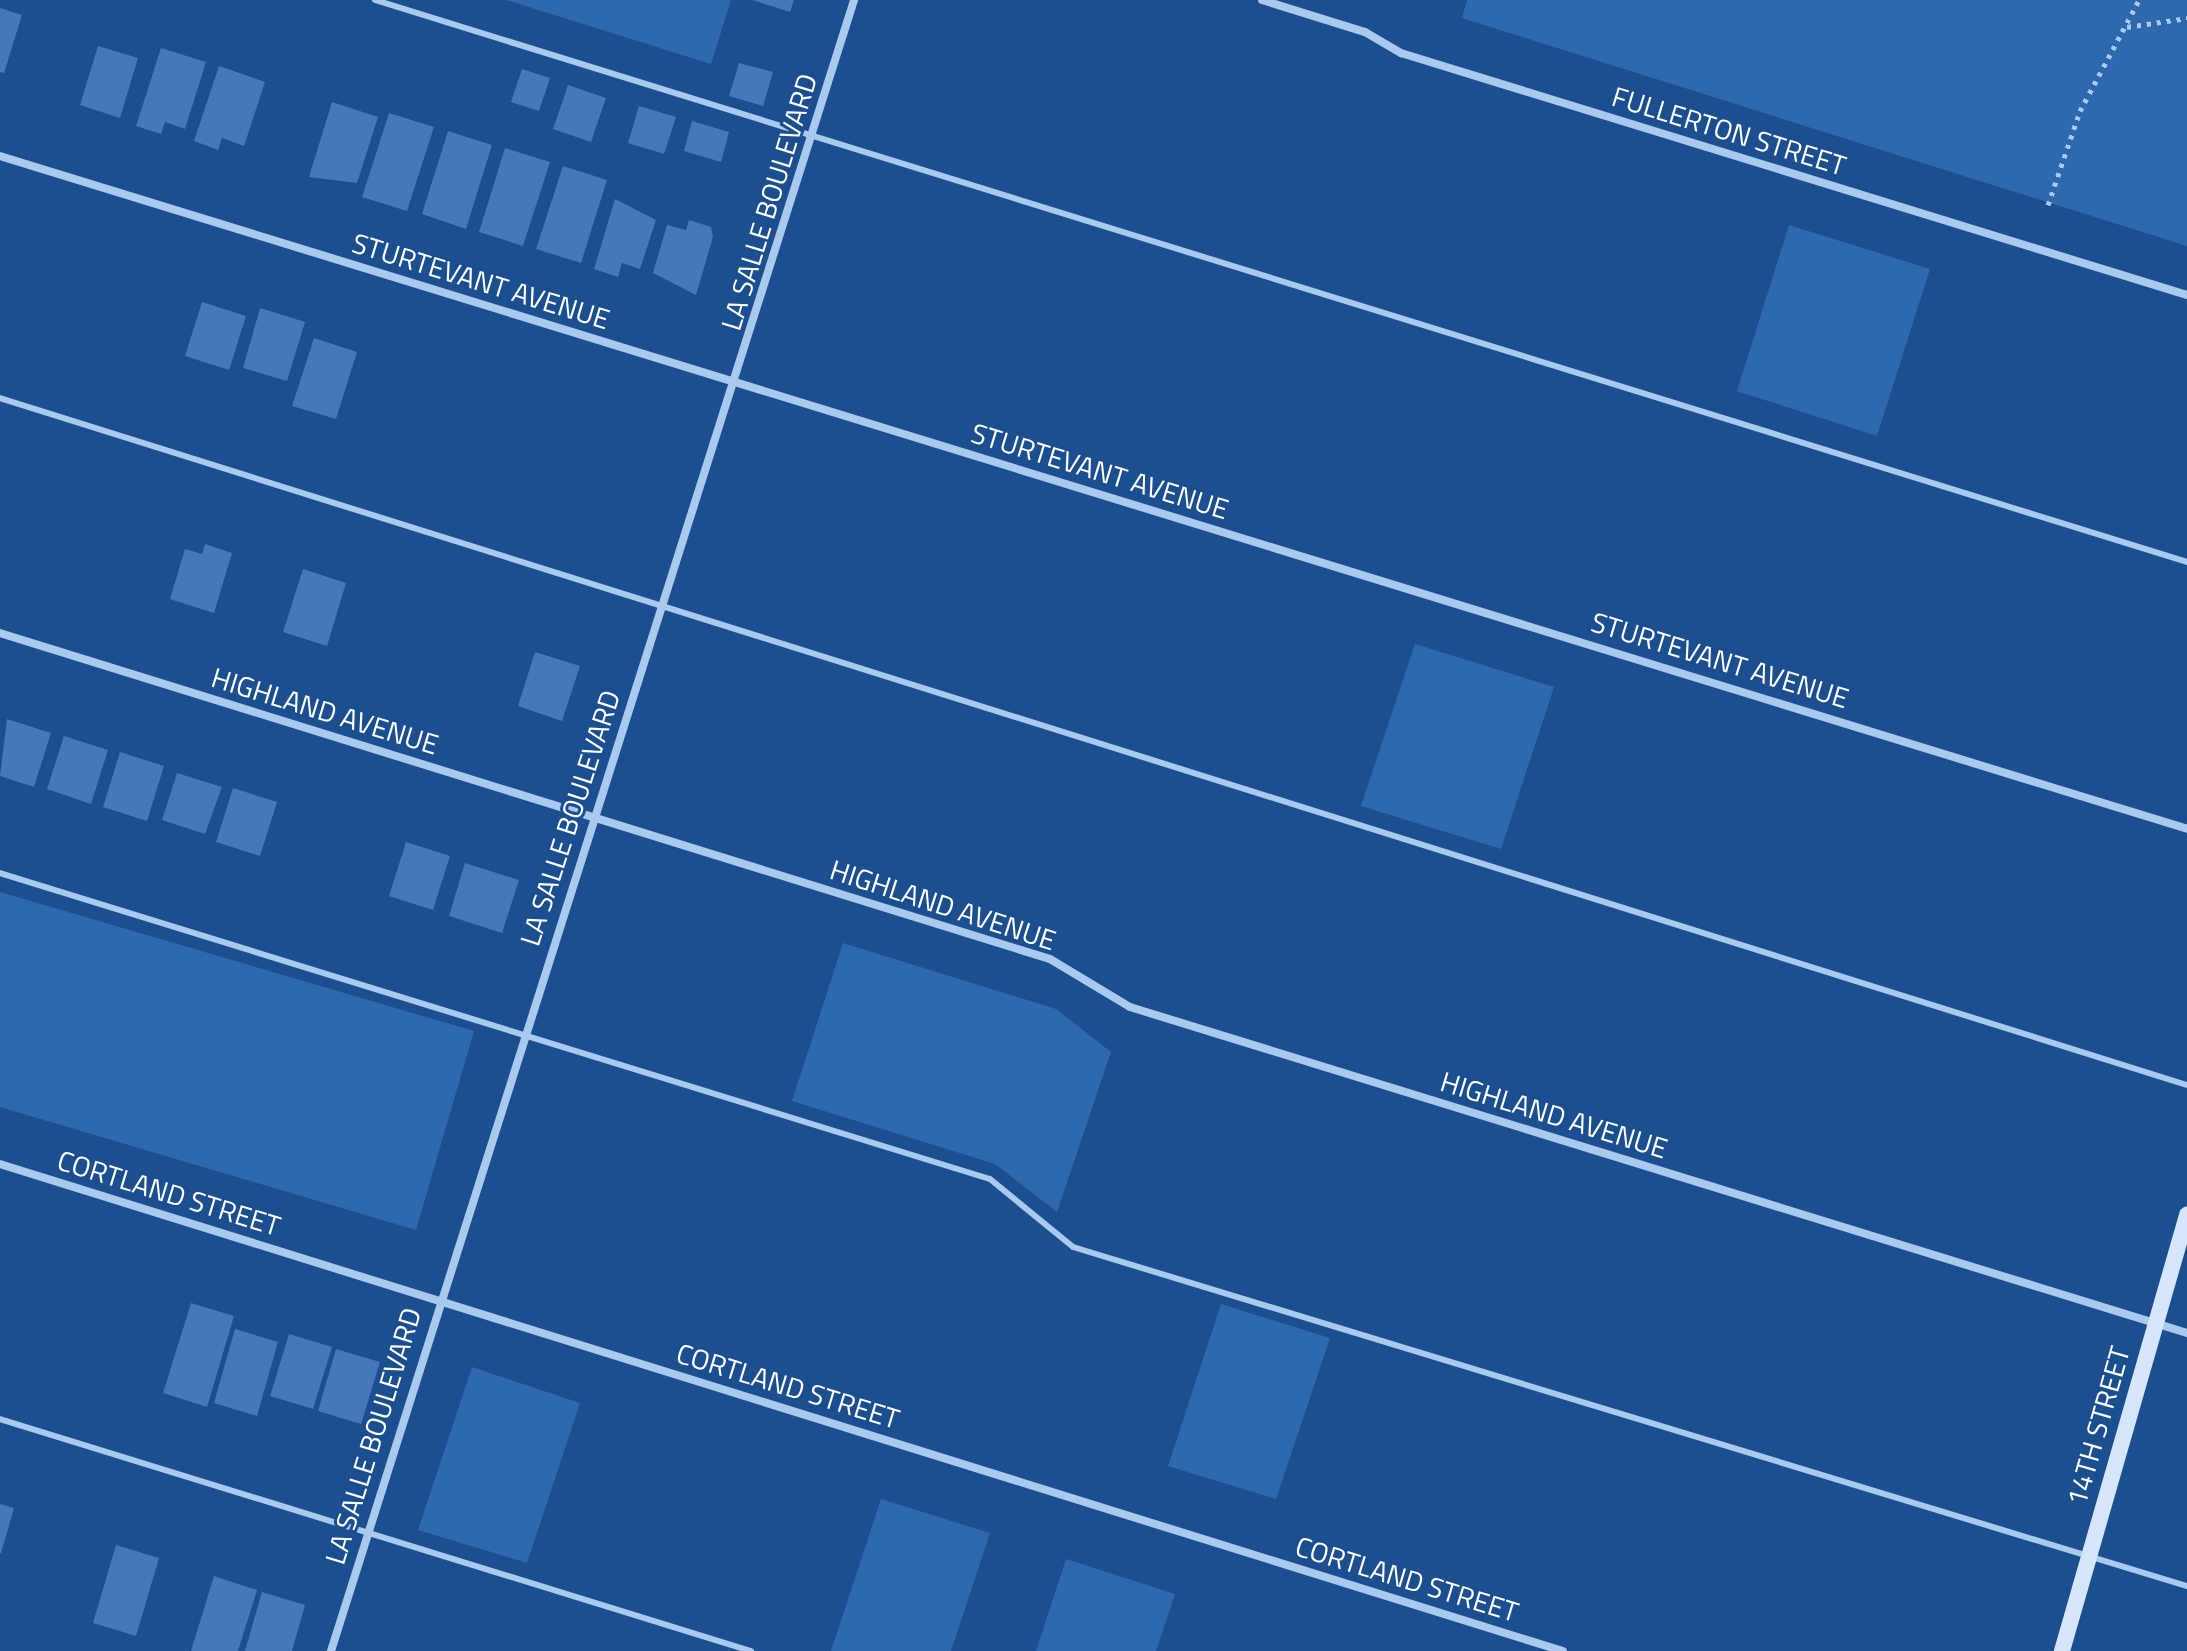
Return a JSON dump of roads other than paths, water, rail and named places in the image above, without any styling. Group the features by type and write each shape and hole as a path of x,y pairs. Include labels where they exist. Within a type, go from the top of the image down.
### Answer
{"street":[{"name":"LA SALLE BOULEVARD","path":"331,1651 520,1036 597,820 661,602 737,383 854,0"},
{"name":"FULLERTON STREET","path":"1262,0 1365,32 1401,53 2187,295"},
{"name":"STURTEVANT AVENUE","path":"0,156 2187,829"},
{"name":"HIGHLAND AVENUE","path":"0,633 1050,959 1130,1007 2187,1333"},
{"name":"CORTLAND STREET","path":"0,1164 1563,1651"},
{"name":"14TH STREET","path":"2062,1651 2187,1215"}],"lane":[{"path":"375,0 2187,562"},
{"path":"0,398 661,602 2187,1085"},
{"path":"0,873 990,1179 1073,1247 2187,1586"},
{"path":"0,1419 751,1651"}]}
